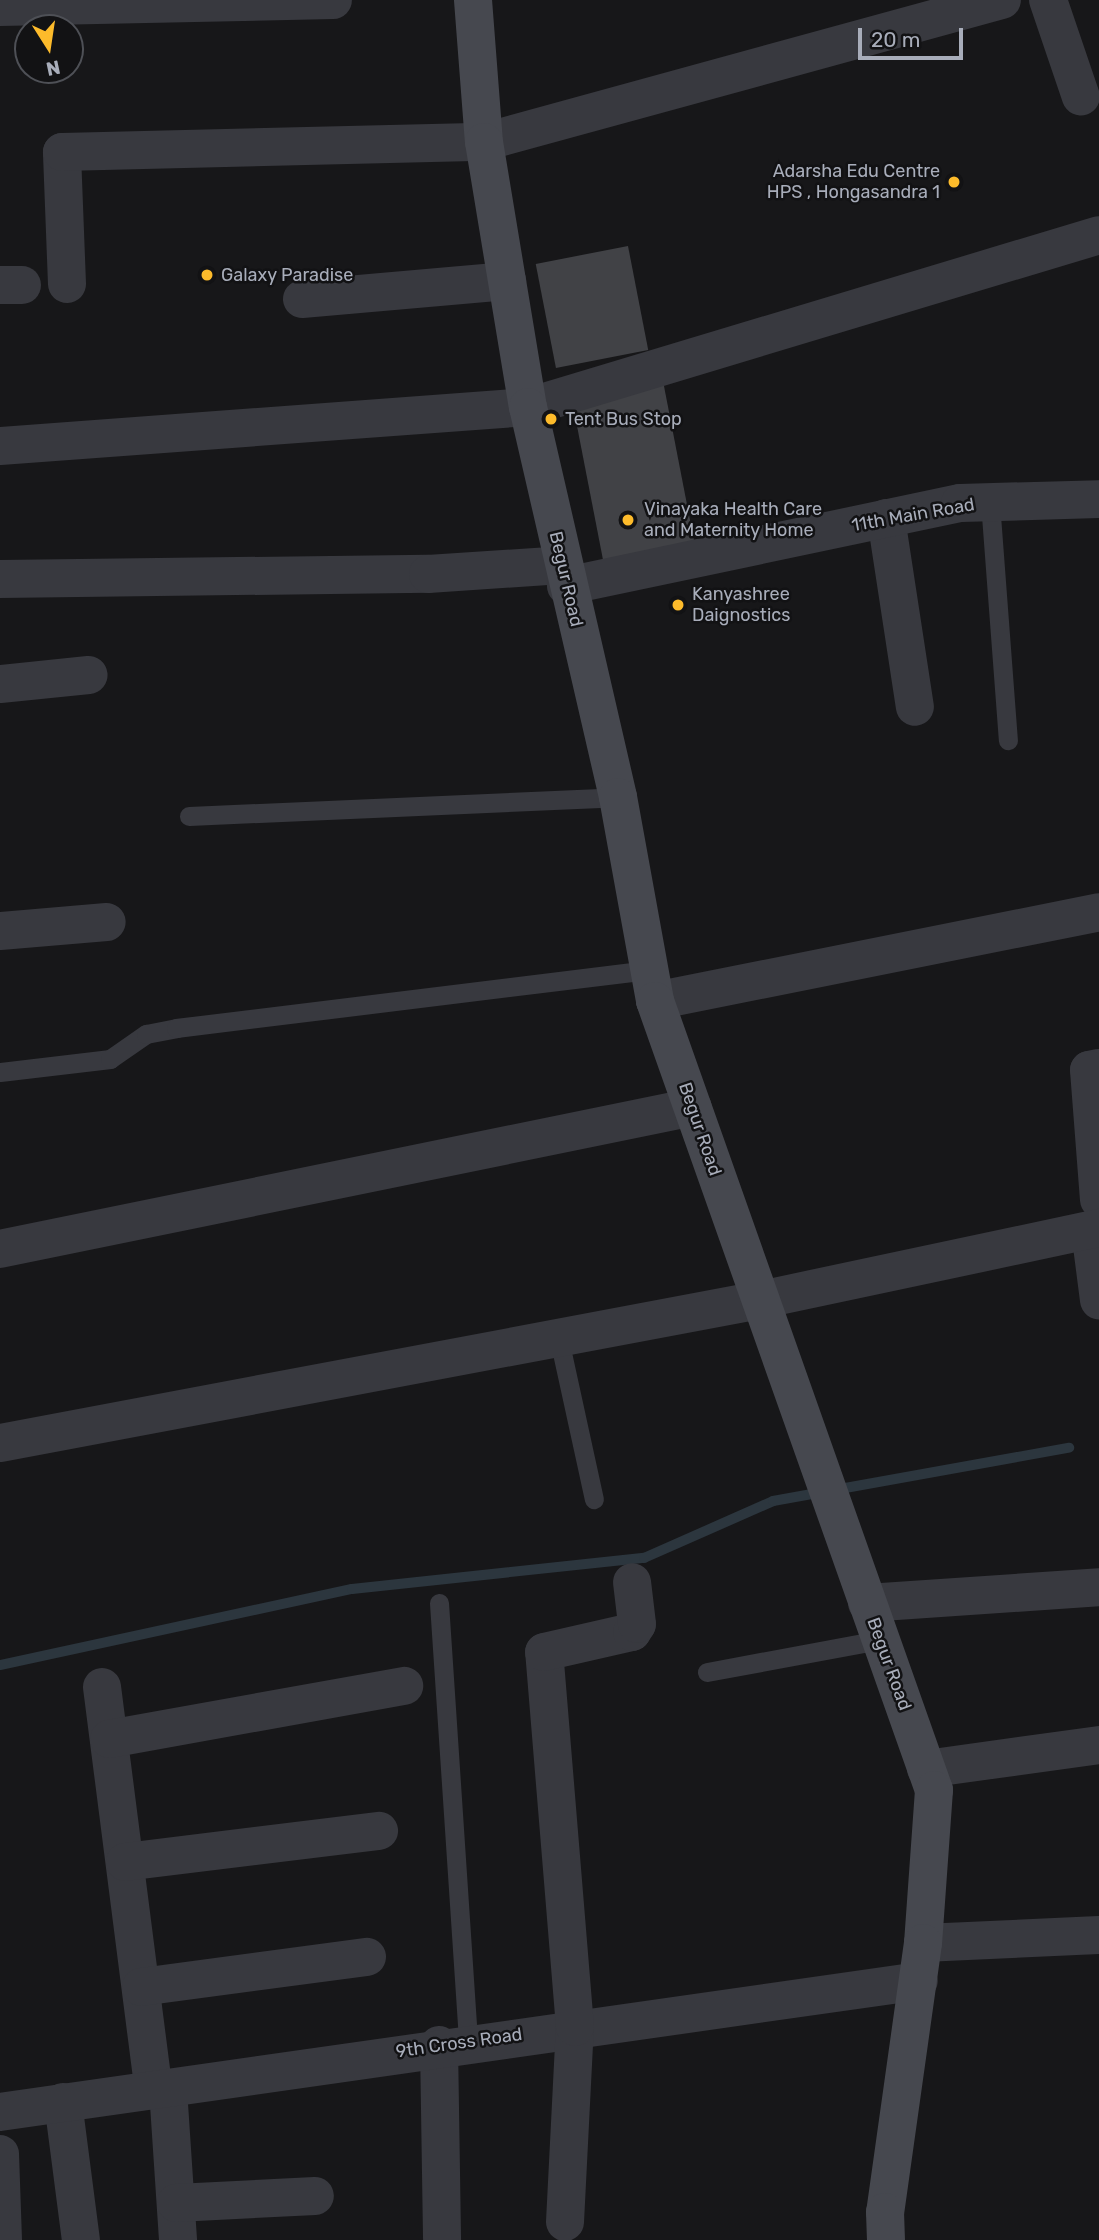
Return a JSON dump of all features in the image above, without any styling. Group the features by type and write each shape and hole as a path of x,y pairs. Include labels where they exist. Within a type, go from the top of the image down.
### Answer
{"main road":[{"name":"Begur Road","path":"473,0 484,142 528,407 564,576 618,797 652,986 934,1790 919,1981 885,2212 886,2240"}],"street":[{"path":"0,7 333,0"},
{"path":"67,284 62,152 484,142 1002,0"},
{"path":"1048,0 1081,97"},
{"path":"0,446 528,407 1099,235"},
{"path":"302,299 507,281"},
{"name":"11th Main Road","path":"0,579 428,574 564,576 990,502 1099,499"},
{"path":"886,518 915,707"},
{"path":"0,684 89,675"},
{"path":"652,986 1099,912"},
{"path":"0,931 107,922"},
{"path":"1099,1068 1089,1070 1099,1300"},
{"path":"0,1249 693,1107"},
{"path":"0,1444 760,1300 1096,1220"},
{"path":"565,2222 575,2027 544,1652 632,1632 637,1624 632,1582"},
{"path":"867,1603 1099,1587"},
{"path":"109,1739 404,1686"},
{"path":"103,1687 141,1987 161,2090 177,2222 316,2196"},
{"path":"926,1769 1099,1745"},
{"path":"125,1862 379,1831"},
{"path":"923,1943 1099,1935"},
{"path":"141,1987 367,1957"},
{"name":"9th Cross Road","path":"0,2112 161,2090 453,2044 919,1981"},
{"path":"442,2240 453,2044"},
{"path":"63,2102 81,2240"},
{"path":"0,2154 3,2240"}],"lane":[{"path":"990,502 1008,740"},
{"path":"188,816 618,797"},
{"path":"0,1072 110,1059 146,1034 176,1028 652,986"},
{"path":"559,1339 594,1499"},
{"path":"439,1603 453,2044"},
{"path":"707,1672 880,1640"}],"building":[{"path":"628,246 648,350 556,368 536,264"},
{"path":"663,381 695,545 604,563 572,399"}],"waterway":[{"path":"0,1665 352,1589 644,1558 773,1501 1069,1448"}],"place":[{"name":"Adarsha Edu Centre HPS , Hongasandra 1","path":"954,182"},
{"name":"Galaxy Paradise","path":"207,275"},
{"name":"Tent Bus Stop","path":"551,419"},
{"name":"Vinayaka Health Care and Maternity Home","path":"628,520"},
{"name":"Kanyashree Daignostics","path":"678,605"}]}
